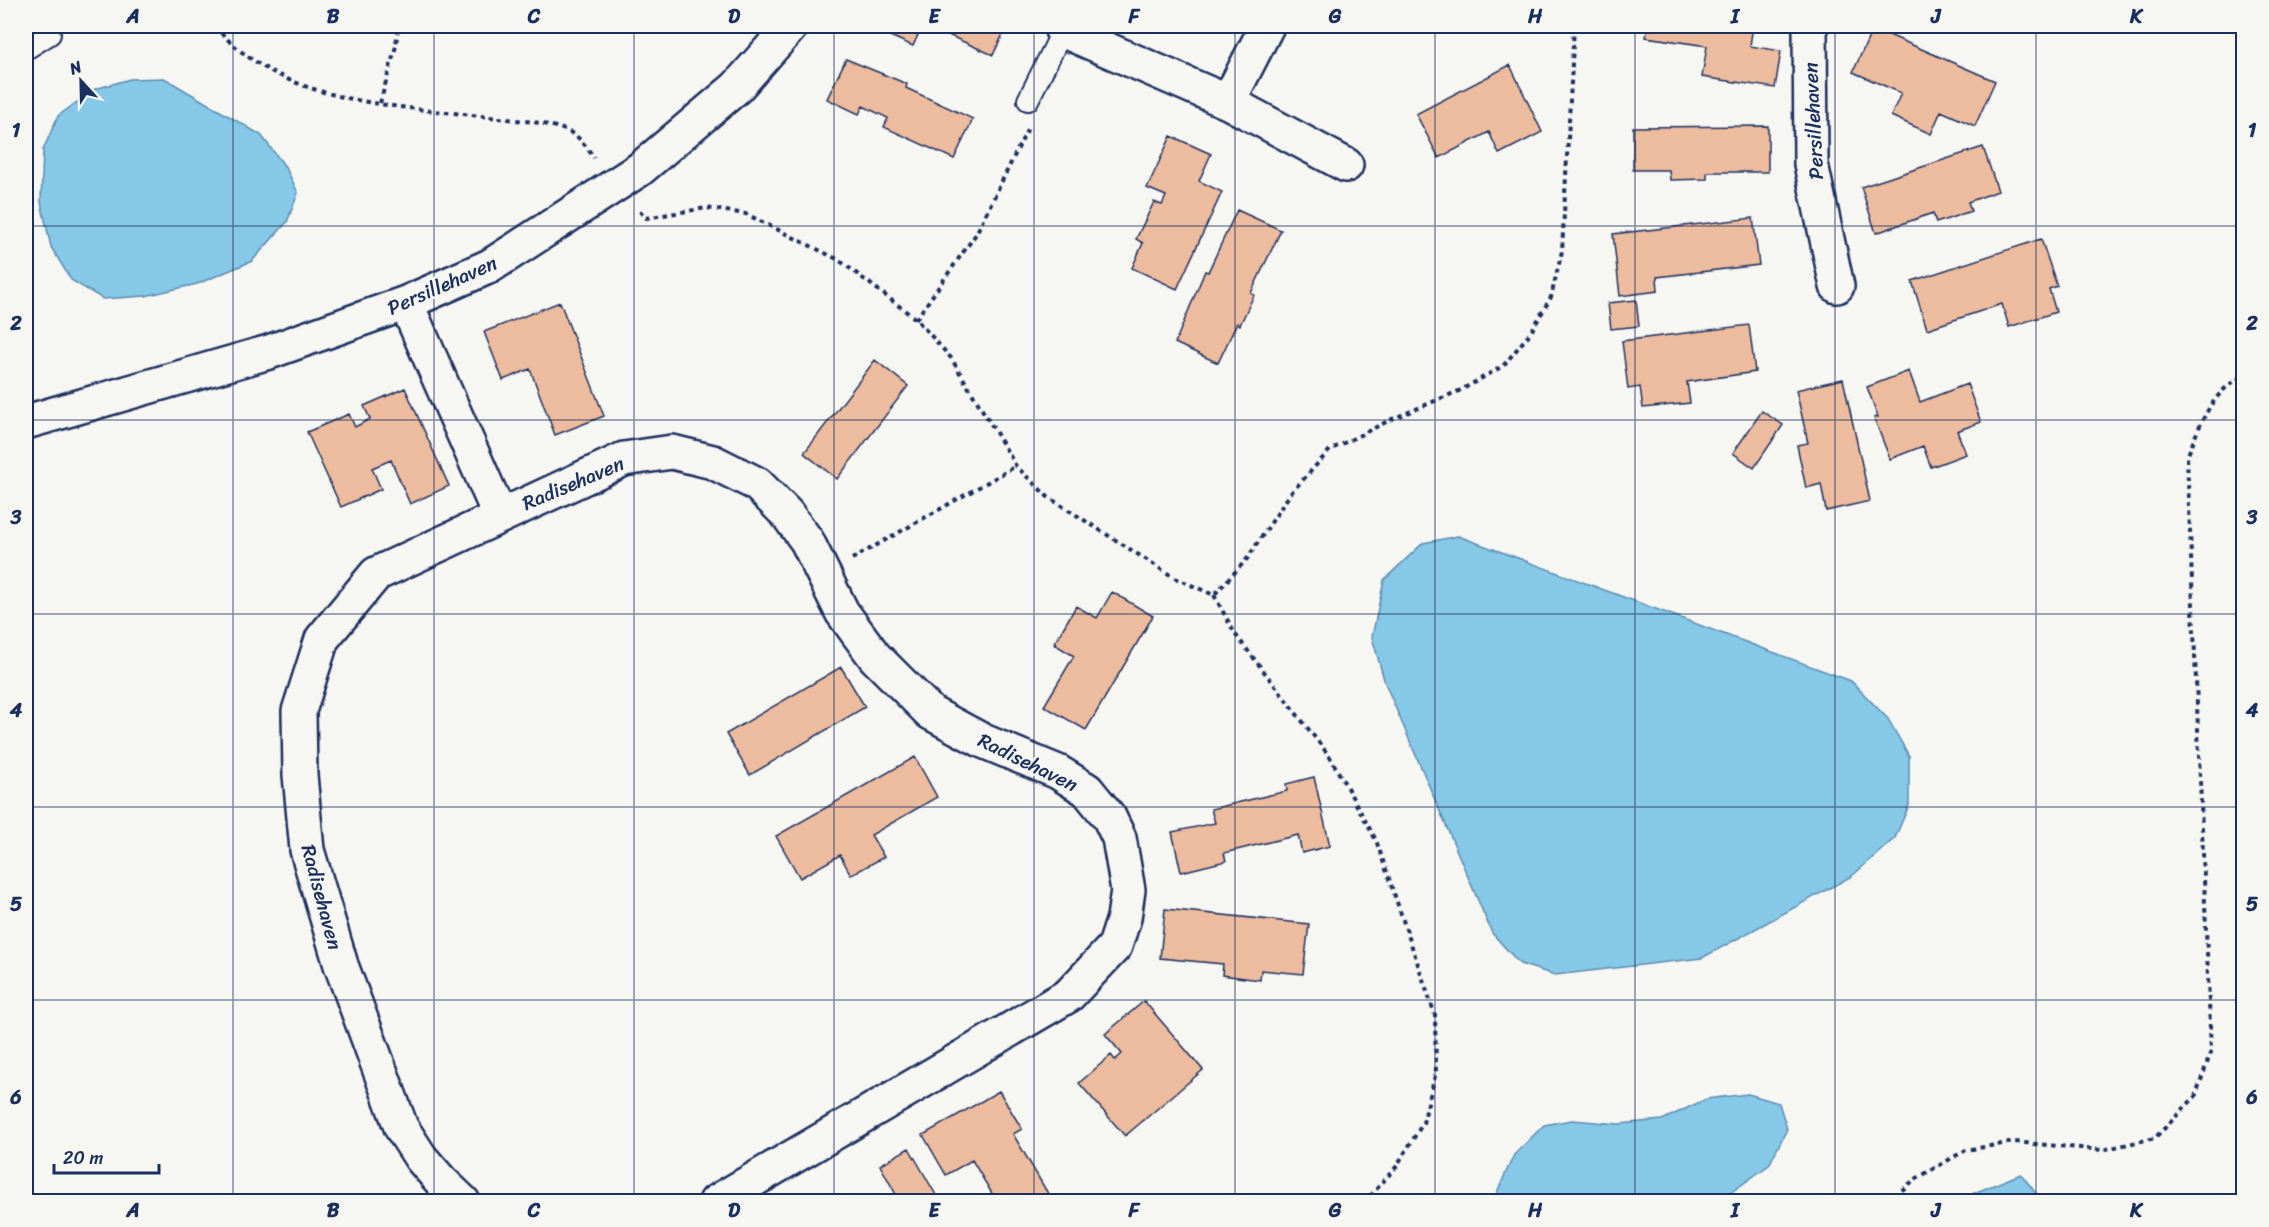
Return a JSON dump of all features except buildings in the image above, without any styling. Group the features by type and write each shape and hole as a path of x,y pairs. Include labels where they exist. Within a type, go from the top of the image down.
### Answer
{"street":[{"name":"Persillehaven","path":"26,422 269,351 406,303 490,266 621,183 737,87 791,26"},
{"path":"1228,102 1267,26"},
{"name":"Persillehaven","path":"1810,26 1811,164 1837,286"},
{"path":"1063,28 1228,102 1346,165"},
{"name":"Radisehaven","path":"406,303 499,514"},
{"name":"Radisehaven","path":"463,1202 428,1166 401,1127 341,965 308,850 300,775 299,711 322,639 376,574 499,514 624,459 672,452 713,462 757,484 787,514 807,541 842,612 875,657 931,713 982,741 1058,772 1087,790 1109,817 1119,838 1128,890 1124,918 1115,946 1069,994 716,1202"}],"lane":[{"path":"1028,100 1063,28"},
{"path":"26,49 50,34"}],"path":[{"path":"215,26 232,46 276,76 314,91 380,103 537,123 567,130 581,139 595,159 621,183 646,218 706,208 746,214 838,260 916,319 951,358 1016,466 1048,497 1175,578 1214,595 1235,634 1330,757 1376,840 1436,1015 1436,1072 1423,1124 1396,1167 1365,1202"},
{"path":"380,103 396,46 398,26"},
{"path":"1214,595 1247,559 1290,494 1330,450 1390,420 1461,390 1503,366 1532,332 1551,297 1562,251 1574,26"},
{"path":"916,319 976,234 1036,111 1028,100"},
{"path":"1888,1202 1914,1180 1966,1150 2013,1142 2102,1150 2155,1138 2195,1097 2211,1052 2187,457 2207,408 2229,382 2244,376"},
{"path":"824,576 1016,466"}],"water":[{"path":"164,78 261,135 286,168 298,193 287,222 252,261 197,284 145,296 103,299 71,280 51,247 41,202 43,150 58,116 95,89 130,79"},
{"path":"1458,536 1851,681 1888,719 1909,756 1909,805 1895,838 1852,876 1702,958 1555,975 1520,964 1492,933 1385,683 1372,637 1384,580 1423,543"},
{"path":"1748,1094 1779,1103 1787,1129 1769,1165 1719,1201 1493,1201 1514,1155 1544,1125 1572,1120 1619,1124 1662,1120 1706,1099"},
{"path":"2021,1174 2042,1201 1961,1201 1974,1193"}]}
